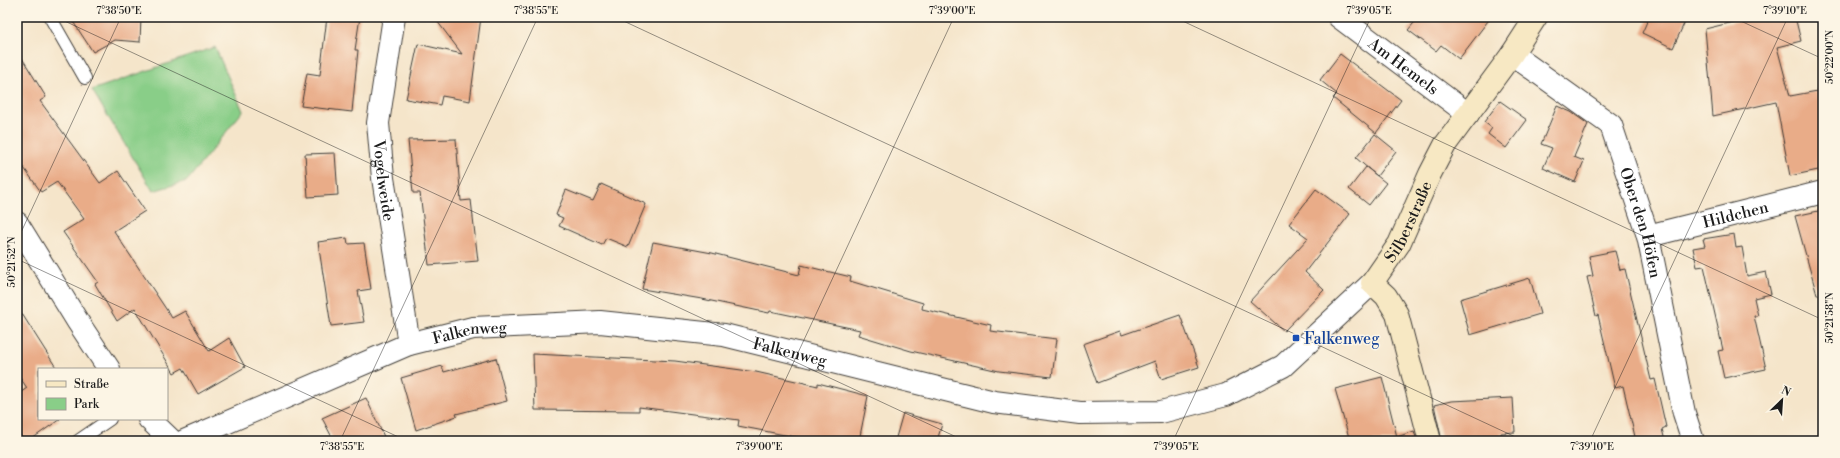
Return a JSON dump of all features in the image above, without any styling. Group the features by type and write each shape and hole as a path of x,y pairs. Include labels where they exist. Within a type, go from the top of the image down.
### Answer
{"street":[{"name":"Vogelweide","path":"394,17 378,123 383,178 409,344"},
{"name":"Am Hemels","path":"1339,17 1468,114"},
{"name":"Silberstraße","path":"1372,283 1399,244 1445,145 1512,54 1536,17"},
{"name":"Ober den Höfen","path":"1512,54 1611,125 1648,236 1684,413 1693,441"},
{"name":"Hildchen","path":"1648,236 1823,192"},
{"path":"17,222 78,322 108,368"},
{"name":"Falkenweg","path":"184,441 409,344 473,328 600,322 724,336 994,402 1080,413 1161,412 1226,395 1283,366 1372,283"},
{"path":"1372,283 1386,296 1396,314 1430,441"},
{"path":"150,420 172,441"}],"lane":[{"path":"50,17 85,78"},
{"path":"78,441 109,420"}],"green space":[{"path":"215,47 243,111 187,181 153,191 92,90"}],"building":[{"path":"70,17 141,17 140,42 115,40 93,52"},
{"path":"327,17 360,17 355,50 358,50 352,112 301,106 307,73 320,75"},
{"path":"434,17 481,17 470,101 442,96 440,105 406,99 418,44 462,54"},
{"path":"1419,17 1491,17 1459,59 1441,45 1436,51 1408,30"},
{"path":"1649,17 1687,17 1673,48 1642,33"},
{"path":"1754,17 1795,17 1801,41 1777,47 1790,96 1823,90 1823,169 1790,176 1776,102 1713,116 1705,29"},
{"path":"17,50 46,97 40,101 100,183 118,171 145,211 114,231 172,318 185,311 209,351 229,338 245,367 198,394 183,368 174,373 135,308 117,321 95,284 98,282 63,232 84,219 57,182 41,192 17,158"},
{"path":"1340,54 1401,100 1376,133 1333,98 1337,94 1320,80"},
{"path":"1500,101 1527,120 1506,148 1488,134 1492,128 1484,122"},
{"path":"1557,106 1571,112 1588,124 1574,157 1584,161 1575,182 1543,168 1552,148 1541,144"},
{"path":"1375,134 1396,151 1377,176 1356,158"},
{"path":"456,139 461,201 471,200 478,261 429,265 420,193 413,193 408,140"},
{"path":"335,153 338,195 308,197 305,154"},
{"path":"1366,167 1386,183 1369,205 1349,189"},
{"path":"601,184 646,204 628,247 606,238 602,245 559,226 563,218 556,215 566,190 593,201"},
{"path":"1316,189 1350,214 1305,272 1324,290 1284,331 1250,301 1308,238 1289,224"},
{"path":"1823,210 1823,295 1817,295 1795,216"},
{"path":"1734,234 1736,248 1742,247 1747,276 1766,272 1771,294 1754,298 1758,316 1754,316 1766,369 1724,378 1718,351 1723,350 1704,266 1697,267 1693,248 1705,246 1703,239"},
{"path":"347,238 348,244 364,243 371,289 358,291 364,322 331,326 318,242"},
{"path":"653,242 712,253 799,275 801,265 851,277 850,281 923,303 922,309 991,325 990,331 1057,339 1052,377 999,371 911,351 858,335 860,330 770,311 769,313 702,299 642,289"},
{"path":"1615,251 1620,270 1625,269 1651,380 1655,379 1666,427 1662,429 1665,441 1636,441 1623,386 1615,388 1598,315 1596,316 1587,277 1593,276 1589,256"},
{"path":"1530,278 1540,314 1470,335 1460,299"},
{"path":"17,306 56,368 38,368 38,420 59,420 29,441 24,441 17,430 17,395 27,388 17,373"},
{"path":"1180,315 1199,367 1161,379 1155,361 1097,383 1083,344 1120,331 1122,335"},
{"path":"533,354 675,361 756,372 818,386 818,383 868,396 859,441 816,441 738,426 739,420 639,407 639,411 535,410"},
{"path":"496,358 507,401 456,414 457,416 416,430 401,378 442,366 444,372"},
{"path":"1382,377 1397,437 1414,431 1417,441 1350,441 1335,389"},
{"path":"366,398 386,441 334,441 322,418"},
{"path":"1513,398 1515,432 1501,433 1502,441 1442,441 1434,405 1451,401"},
{"path":"903,413 942,424 937,441 895,441"}],"place":[{"name":"Falkenweg","path":"1296,338"}]}
